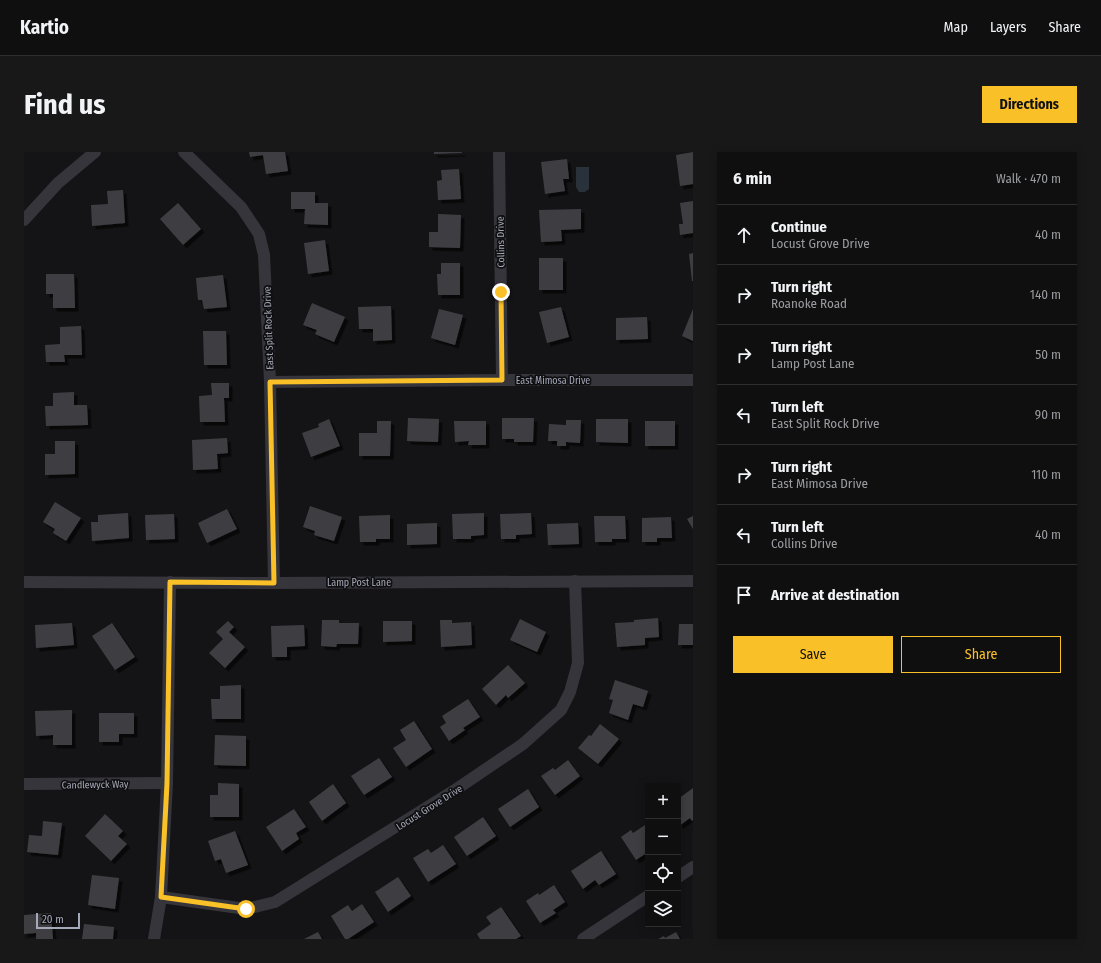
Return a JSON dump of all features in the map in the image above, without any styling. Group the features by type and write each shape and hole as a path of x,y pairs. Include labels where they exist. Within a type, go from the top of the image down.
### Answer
{"street":[{"path":"24,220 58,183 95,152"},
{"name":"East Split Rock Drive","path":"184,152 241,207 259,234 265,261 270,382 274,583"},
{"name":"Collins Drive","path":"499,152 502,380"},
{"name":"East Mimosa Drive","path":"270,382 693,380"},
{"name":"Locust Grove Drive","path":"161,897 246,909 274,902 458,788 523,744 561,710 570,692 578,663 575,581"},
{"name":"Lamp Post Lane","path":"24,582 274,583 693,581"},
{"path":"154,939 161,897 167,783 170,582"},
{"name":"Candlewyck Way","path":"24,784 167,783"},
{"path":"681,875 693,867"},
{"path":"583,939 645,898"}],"shaded area":[{"path":"576,167 589,167 589,189 585,192 579,192 576,187"}],"building":[{"path":"249,152 285,152 288,171 266,174 263,155 250,157"},
{"path":"434,152 462,152 462,153 434,154"},
{"path":"693,152 693,184 680,186 676,155"},
{"path":"567,159 569,179 563,179 565,191 545,194 541,162"},
{"path":"459,169 461,199 438,200 437,181 442,180 441,170"},
{"path":"123,190 125,223 92,226 91,205 108,204 107,191"},
{"path":"291,192 315,192 315,203 328,203 328,225 304,224 305,209 291,209"},
{"path":"693,201 693,233 680,235 679,224 683,224 680,203"},
{"path":"178,203 201,229 183,245 160,219"},
{"path":"581,209 581,229 561,230 562,241 541,242 539,210"},
{"path":"438,214 461,215 460,248 429,247 429,232 438,232"},
{"path":"325,240 329,271 308,274 304,243"},
{"path":"693,253 693,281 692,281 689,254"},
{"path":"539,258 563,258 563,290 539,290"},
{"path":"441,263 460,263 460,295 438,295 437,274 441,274"},
{"path":"46,274 74,274 75,308 53,308 53,294 46,294"},
{"path":"223,275 227,307 204,309 202,300 198,300 196,278"},
{"path":"312,303 345,317 334,342 315,334 317,330 303,325"},
{"path":"391,306 392,340 373,341 373,329 359,329 358,307"},
{"path":"561,307 569,337 547,343 539,312"},
{"path":"439,309 463,315 455,345 431,338"},
{"path":"693,309 693,341 682,336"},
{"path":"647,317 648,339 616,340 616,318"},
{"path":"81,326 82,355 64,355 65,362 46,362 45,345 60,344 60,327"},
{"path":"203,331 226,331 227,365 204,365"},
{"path":"211,383 229,383 229,398 224,398 225,422 200,422 199,396 212,395"},
{"path":"74,392 74,405 87,405 88,425 46,426 45,406 53,406 53,393"},
{"path":"408,418 439,419 438,442 407,441"},
{"path":"502,418 534,418 533,442 514,442 514,439 502,439"},
{"path":"329,419 340,446 311,457 302,433 319,427 318,424"},
{"path":"596,419 628,419 628,443 596,442"},
{"path":"566,420 581,420 580,443 566,442 566,446 557,446 557,441 548,441 549,424 566,425"},
{"path":"377,421 391,421 390,456 359,456 359,433 377,433"},
{"path":"454,421 486,421 486,445 468,445 469,441 455,442"},
{"path":"645,421 675,421 675,446 645,446"},
{"path":"227,438 228,453 217,454 218,469 193,470 192,440"},
{"path":"55,441 75,441 75,474 45,475 45,454 55,454"},
{"path":"55,502 81,518 66,541 53,533 55,529 43,522"},
{"path":"310,506 342,517 334,541 314,535 315,531 303,527"},
{"path":"227,509 237,529 207,543 198,523"},
{"path":"128,513 129,538 92,541 91,522 98,522 98,515"},
{"path":"484,513 484,535 471,536 471,539 453,539 452,514"},
{"path":"531,513 532,534 516,535 516,539 501,539 500,514"},
{"path":"174,514 175,539 146,540 145,515"},
{"path":"390,515 390,539 376,539 376,542 360,542 359,516"},
{"path":"594,516 625,516 626,539 612,539 612,542 595,542"},
{"path":"693,516 693,529 687,519"},
{"path":"671,517 672,538 657,538 657,542 642,542 642,518"},
{"path":"437,523 437,544 407,545 407,524"},
{"path":"578,523 579,544 548,545 547,524"},
{"path":"658,618 659,637 645,638 645,645 617,647 615,623 634,622 634,620"},
{"path":"520,619 546,632 537,652 510,640"},
{"path":"322,620 339,620 339,623 359,623 358,644 337,644 336,647 321,646"},
{"path":"440,620 452,620 452,623 471,622 472,645 441,647"},
{"path":"228,621 234,627 229,632 245,647 225,668 209,653 223,639 216,632"},
{"path":"383,621 412,621 412,641 383,642"},
{"path":"72,623 74,645 36,648 35,625"},
{"path":"112,623 135,657 115,670 92,636"},
{"path":"679,624 693,624 693,645 678,645"},
{"path":"304,625 305,646 287,647 287,657 272,657 271,626"},
{"path":"508,665 525,683 508,698 506,695 496,705 482,689"},
{"path":"615,680 648,691 643,707 633,704 628,720 609,713 613,700 609,699"},
{"path":"241,685 241,719 212,719 211,699 220,699 220,686"},
{"path":"468,699 480,717 463,728 465,730 449,741 440,727 446,723 442,716"},
{"path":"72,710 72,745 53,745 53,735 36,736 35,711"},
{"path":"99,713 134,713 134,734 119,734 119,742 99,742"},
{"path":"414,721 432,749 406,767 393,748 406,740 400,730"},
{"path":"600,724 619,739 598,764 578,748 589,735 591,736"},
{"path":"215,735 246,736 246,766 214,765"},
{"path":"379,758 392,777 364,795 351,776"},
{"path":"568,760 580,776 555,795 541,776 553,768 555,770"},
{"path":"218,783 239,784 239,817 210,817 210,795 218,795"},
{"path":"333,784 346,803 322,821 309,802"},
{"path":"693,788 693,820 692,821 690,818 681,825 681,819 681,797"},
{"path":"528,789 539,807 510,827 498,809"},
{"path":"294,809 306,827 296,833 299,839 282,851 266,827"},
{"path":"105,814 123,831 118,836 127,844 111,861 85,836"},
{"path":"483,817 496,836 467,856 454,837"},
{"path":"43,821 62,823 58,855 27,852 29,835 42,836"},
{"path":"645,825 645,854 636,860 621,837 631,830 633,833"},
{"path":"235,831 248,865 226,873 221,859 215,861 208,841"},
{"path":"443,845 456,864 428,882 413,858 428,849 431,853"},
{"path":"601,851 616,874 599,885 595,880 583,889 571,871"},
{"path":"92,875 119,878 115,909 88,905"},
{"path":"398,877 411,896 388,912 375,892"},
{"path":"554,885 565,902 553,910 556,913 540,923 526,901 538,893 539,895"},
{"path":"362,904 374,922 348,939 345,939 331,916 348,905 352,911"},
{"path":"501,907 521,936 516,939 480,939 477,934 491,924 486,917"},
{"path":"51,913 53,939 36,939 36,933 24,934 24,915"},
{"path":"84,924 114,927 113,939 82,939"},
{"path":"318,932 322,939 304,939"},
{"path":"676,932 680,939 658,939 664,936 665,938"}],"route":[{"path":"246,909 161,897 167,783 170,582 274,583 270,382 502,380 501,292"}]}
